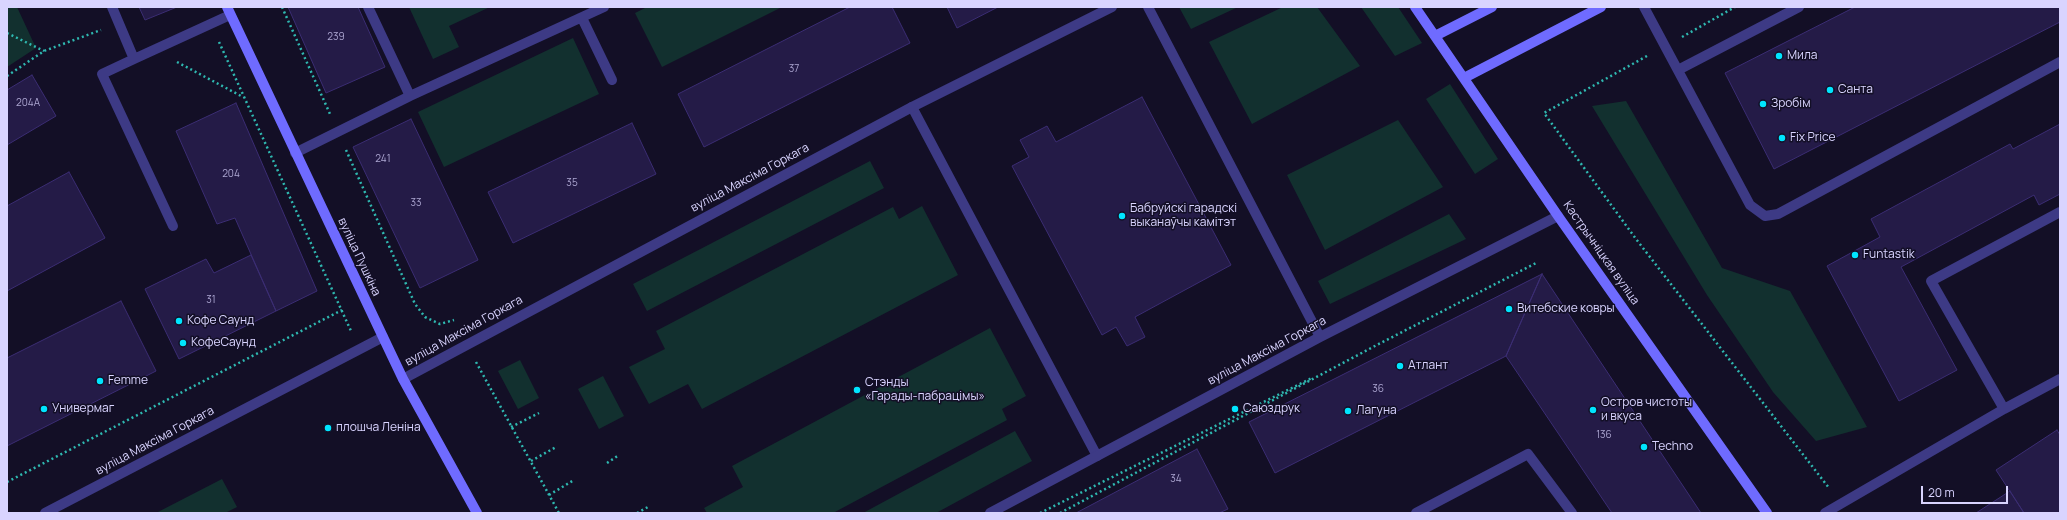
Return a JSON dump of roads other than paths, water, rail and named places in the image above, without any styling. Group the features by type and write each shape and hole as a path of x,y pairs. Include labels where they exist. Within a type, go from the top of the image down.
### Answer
{"main road":[{"name":"Кастрычніцкая вуліца","path":"1415,7 1558,216 1768,513"},
{"path":"1435,36 1492,7"},
{"path":"1464,78 1601,7"},
{"name":"вуліца Пушкіна","path":"228,11 383,337 404,379 477,513"}],"street":[{"path":"112,7 134,59"},
{"path":"368,7 410,96"},
{"path":"295,153 410,96 604,7"},
{"name":"вуліца Максіма Горкага","path":"404,379 912,107 1112,7"},
{"path":"1148,7 1320,338"},
{"path":"1644,7 1750,205 1765,216 1778,214 2060,62"},
{"path":"1678,70 1800,7"},
{"path":"173,226 102,74 210,24 228,11"},
{"path":"582,18 612,80"},
{"path":"912,107 1097,456"},
{"path":"2004,409 1931,281 2060,212"},
{"name":"вуліца Максіма Горкага","path":"990,513 1320,338 1558,216"},
{"name":"вуліца Максіма Горкага","path":"45,513 383,337"},
{"path":"1825,513 2004,409 2060,379"},
{"path":"1416,513 1528,454 1572,513"}],"place":[{"name":"Мила","path":"1779,56"},
{"name":"Санта","path":"1830,90"},
{"name":"Зробім","path":"1763,104"},
{"name":"Fix Price","path":"1782,138"},
{"name":"Бабруйскі гарадскі выканаўчы камітэт","path":"1122,216"},
{"name":"Funtastik","path":"1855,255"},
{"name":"Витебские ковры","path":"1509,309"},
{"name":"Кофе Саунд","path":"179,321"},
{"name":"КофеСаунд","path":"183,343"},
{"name":"Атлант","path":"1400,366"},
{"name":"Femme","path":"100,381"},
{"name":"Стэнды «Гарады-пабрацімы»","path":"857,390"},
{"name":"Универмаг","path":"44,409"},
{"name":"Саюздрук","path":"1235,409"},
{"name":"Остров чистоты и вкуса","path":"1593,410"},
{"name":"Лагуна","path":"1348,411"},
{"name":"плошча Леніна","path":"328,428"},
{"name":"Techno","path":"1644,447"}]}
